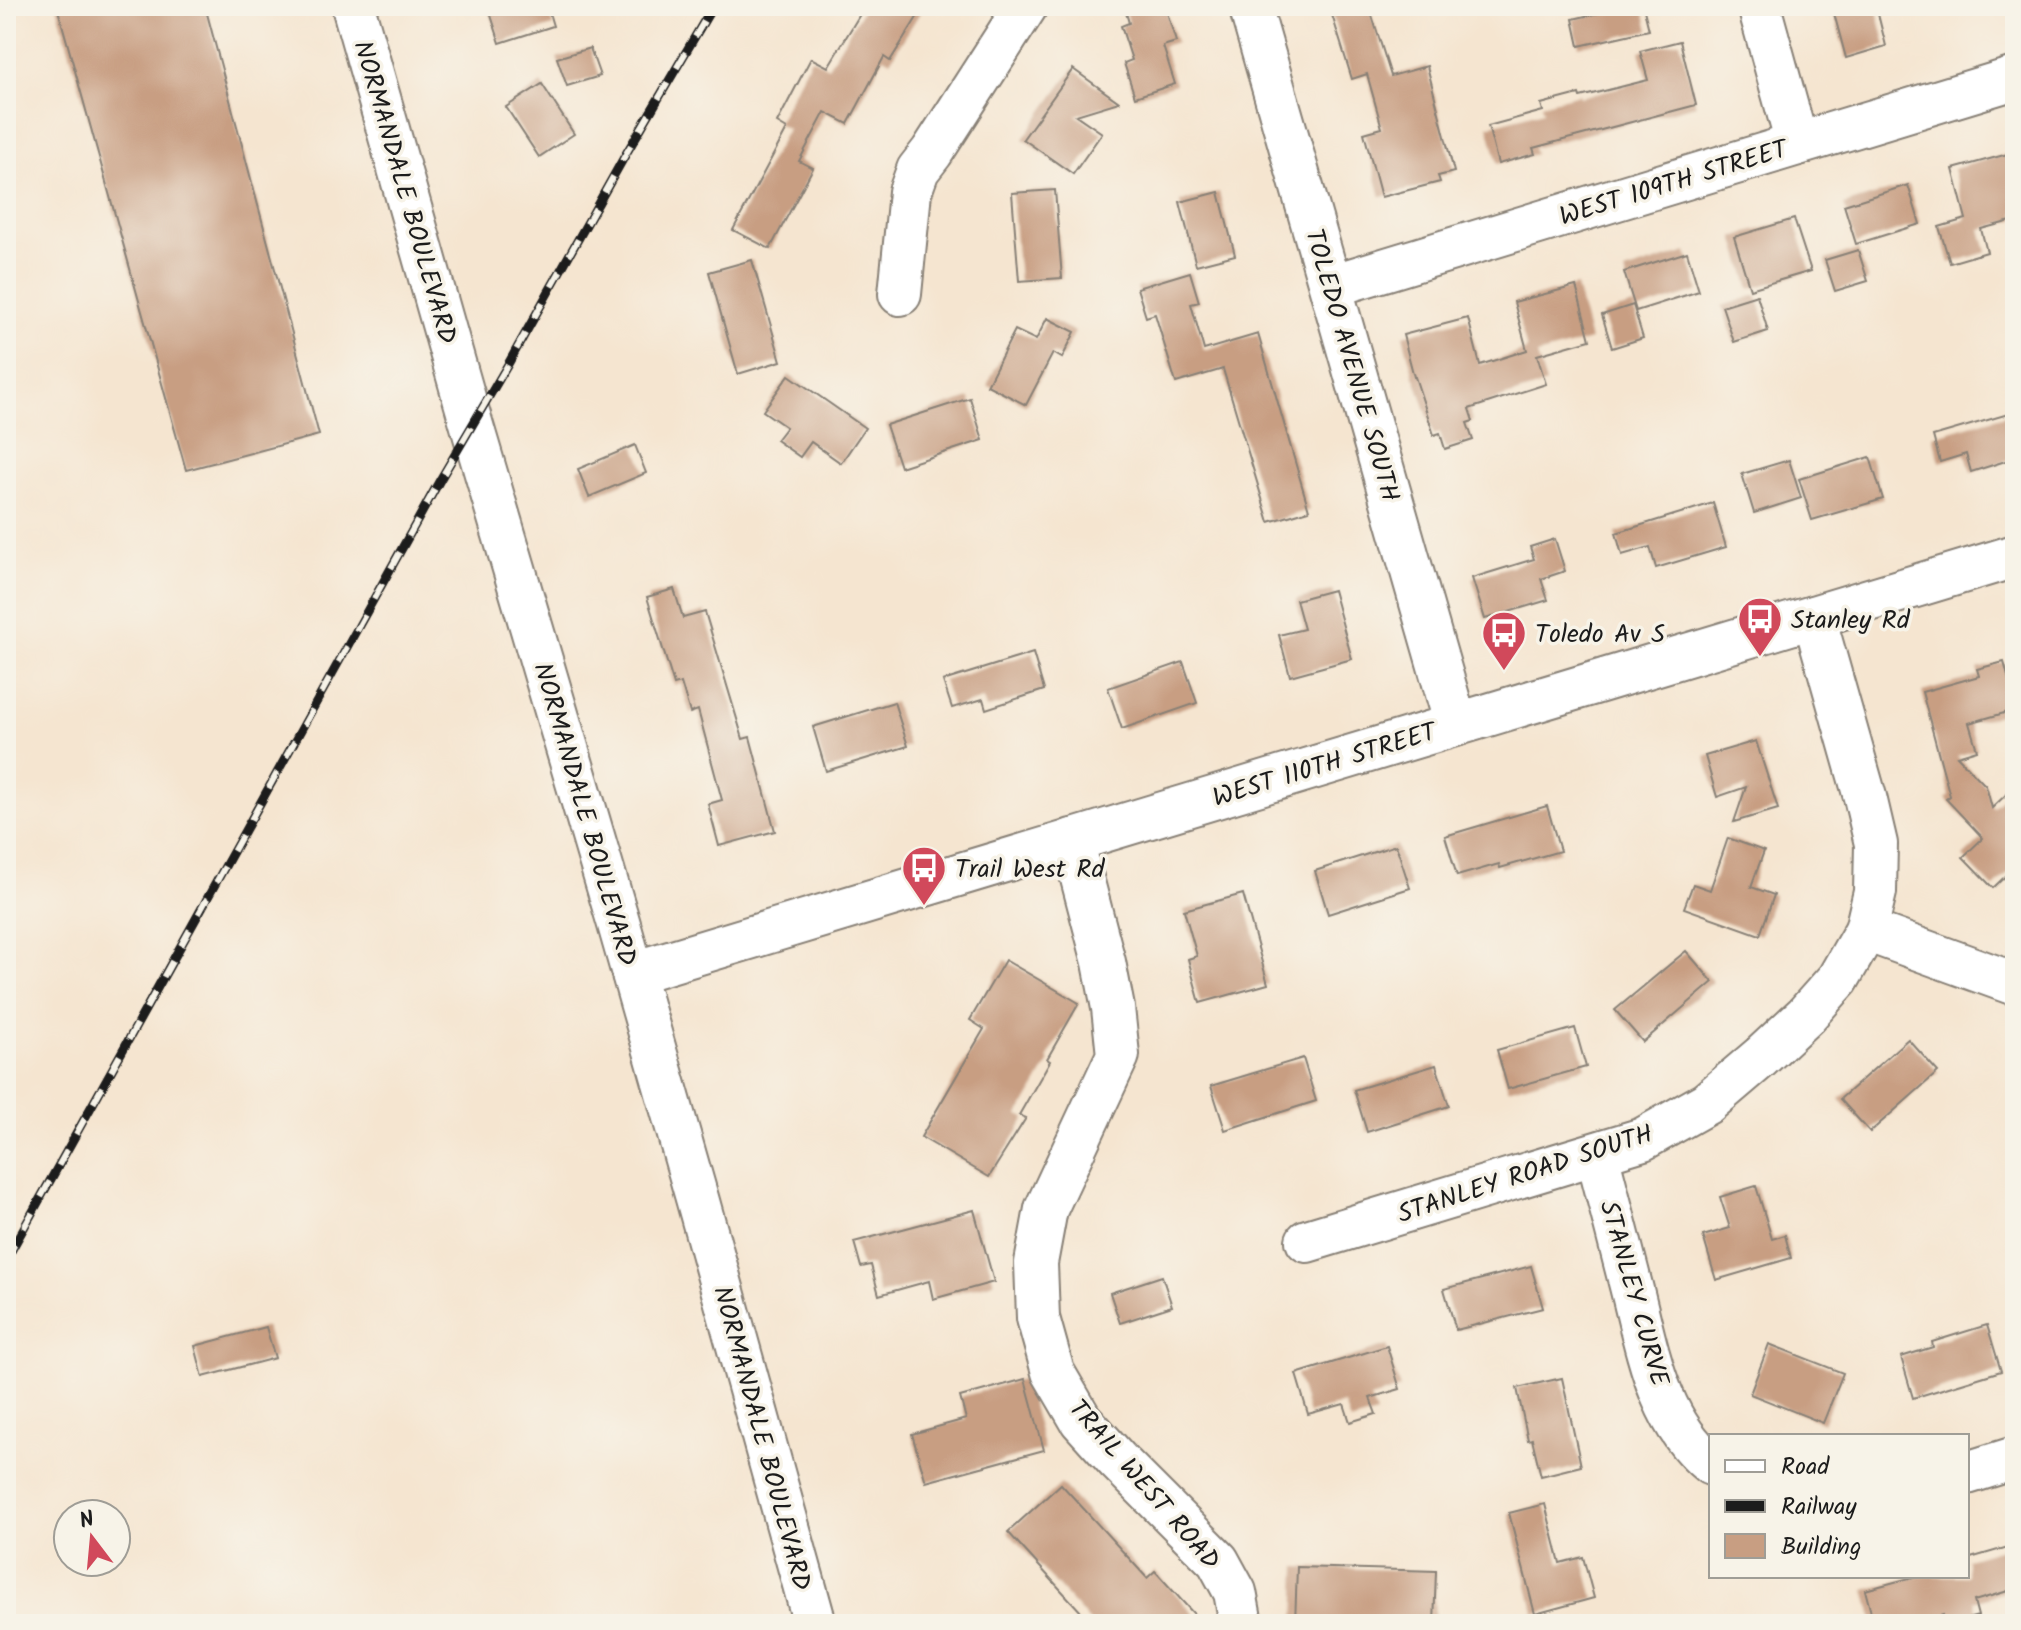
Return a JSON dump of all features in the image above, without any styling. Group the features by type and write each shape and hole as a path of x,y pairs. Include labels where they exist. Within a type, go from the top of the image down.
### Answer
{"street":[{"name":"NORMANDALE BOULEVARD","path":"353,6 468,412 633,973 815,1624"},
{"path":"900,294 910,192 918,170 1026,6"},
{"name":"TOLEDO AVENUE SOUTH","path":"1250,6 1456,725"},
{"path":"1759,6 1797,144"},
{"name":"WEST 109TH STREET","path":"1331,286 2015,78"},
{"name":"WEST 110TH STREET","path":"633,973 2015,556"},
{"name":"STANLEY ROAD SOUTH","path":"1307,1241 1643,1139 1707,1103 1761,1057 1838,979 1866,930 1875,892 1876,844 1814,617"},
{"name":"TRAIL WEST ROAD","path":"1072,840 1104,962 1118,1055 1046,1209 1036,1263 1038,1318 1053,1372 1081,1420 1218,1561 1235,1592 1241,1624"},
{"path":"1866,930 2015,984"},
{"name":"STANLEY CURVE","path":"1597,1154 1654,1373 1672,1417 1709,1462"},
{"path":"1969,1472 2015,1458"}],"building":[{"path":"57,6 205,6 319,435 186,470"},
{"path":"488,6 547,6 553,26 500,43"},
{"path":"865,6 924,6 890,61 884,57 848,124 825,112 799,161 813,168 770,249 733,230 787,129 777,123 811,58 828,67"},
{"path":"1124,6 1165,6 1176,42 1163,46 1175,84 1135,97 1124,63 1132,60 1121,26 1129,23"},
{"path":"1369,6 1391,76 1427,66 1454,172 1438,176 1440,182 1381,197 1364,133 1382,128 1367,74 1352,79 1332,15"},
{"path":"1629,6 1643,6 1649,30 1579,46 1573,19"},
{"path":"1832,6 1876,6 1886,46 1846,58"},
{"path":"1680,41 1696,105 1533,148 1535,154 1498,164 1488,126 1543,111 1541,104 1648,80 1640,51"},
{"path":"590,48 600,76 567,86 557,58"},
{"path":"1073,69 1119,102 1076,115 1102,133 1073,174 1023,139"},
{"path":"542,84 574,134 539,157 506,107"},
{"path":"2015,152 2015,220 1981,229 1987,252 1950,263 1939,227 1966,219 1953,169"},
{"path":"1908,185 1920,224 1856,244 1844,205"},
{"path":"1055,190 1062,278 1019,281 1012,193"},
{"path":"1219,192 1235,255 1196,265 1180,202"},
{"path":"1794,219 1811,271 1750,289 1734,237"},
{"path":"1858,250 1868,281 1835,291 1825,260"},
{"path":"1687,252 1699,291 1636,311 1624,272"},
{"path":"752,260 781,361 738,374 709,272"},
{"path":"1190,272 1199,302 1191,304 1204,350 1258,334 1309,510 1269,522 1223,369 1176,383 1155,314 1146,317 1137,288"},
{"path":"1576,286 1590,340 1537,355 1546,384 1469,409 1473,421 1467,423 1473,440 1445,449 1440,433 1434,435 1403,335 1468,318 1480,365 1527,350 1514,302"},
{"path":"1757,295 1768,331 1734,342 1722,306"},
{"path":"1633,305 1643,338 1612,348 1602,315"},
{"path":"1047,318 1075,332 1062,358 1053,353 1026,405 987,385 1015,330 1036,340"},
{"path":"789,375 865,428 841,463 811,442 800,457 776,440 786,427 763,411"},
{"path":"970,398 983,440 900,467 886,425"},
{"path":"2015,412 2015,458 1971,472 1966,454 1940,462 1933,436"},
{"path":"635,445 646,473 589,497 578,469"},
{"path":"1870,457 1883,499 1812,520 1799,479"},
{"path":"1789,460 1801,498 1754,513 1742,474"},
{"path":"1713,503 1726,547 1656,568 1650,547 1622,555 1616,533"},
{"path":"1555,539 1565,571 1541,579 1548,600 1485,619 1472,578 1534,559 1530,547"},
{"path":"674,589 683,618 705,612 743,739 750,737 775,831 719,846 708,804 722,800 698,710 690,713 681,683 674,685 647,597"},
{"path":"1333,590 1352,659 1290,676 1279,635 1304,629 1296,600"},
{"path":"1033,653 1044,690 986,709 983,699 952,708 943,681"},
{"path":"1183,662 1197,703 1122,729 1108,688"},
{"path":"2004,662 2015,710 1969,723 1977,750 1957,756 1986,786 1992,808 2015,786 2015,867 1993,888 1963,857 1983,838 1946,799 1950,796 1922,692 1979,676 1977,669"},
{"path":"894,702 908,746 826,771 813,727"},
{"path":"1756,741 1778,809 1734,822 1746,787 1717,797 1705,756"},
{"path":"1547,806 1560,851 1457,876 1445,836"},
{"path":"1728,838 1764,851 1751,887 1774,895 1760,935 1684,908 1693,884 1710,890"},
{"path":"1396,845 1410,888 1328,914 1315,871"},
{"path":"1243,894 1268,984 1200,1003 1188,959 1197,956 1184,910"},
{"path":"1686,951 1713,982 1643,1042 1615,1010"},
{"path":"1005,960 1079,1003 1019,1115 1026,1118 989,1177 921,1137 984,1029 970,1020"},
{"path":"1575,1028 1586,1067 1508,1089 1497,1050"},
{"path":"1908,1039 1938,1072 1870,1132 1840,1099"},
{"path":"1303,1058 1316,1101 1225,1130 1211,1086"},
{"path":"1436,1065 1449,1106 1367,1132 1354,1090"},
{"path":"1756,1186 1772,1239 1785,1235 1791,1258 1716,1280 1703,1236 1730,1228 1720,1197"},
{"path":"974,1210 994,1282 933,1299 929,1281 879,1295 871,1265 861,1267 854,1242"},
{"path":"1531,1266 1543,1308 1456,1330 1444,1289"},
{"path":"1162,1276 1172,1306 1120,1323 1110,1293"},
{"path":"1987,1325 2001,1371 1913,1398 1901,1357 1933,1347 1932,1342"},
{"path":"266,1327 275,1358 203,1377 195,1346"},
{"path":"1769,1344 1843,1373 1823,1423 1750,1394"},
{"path":"1387,1346 1400,1389 1370,1398 1376,1414 1350,1422 1344,1404 1308,1414 1296,1374"},
{"path":"1562,1378 1581,1466 1541,1476 1532,1439 1528,1440 1517,1388"},
{"path":"1025,1379 1044,1450 926,1482 912,1434 966,1419 960,1397"},
{"path":"1061,1484 1147,1578 1155,1571 1203,1624 1092,1624 1008,1532"},
{"path":"1545,1504 1560,1563 1583,1557 1594,1598 1535,1614 1509,1513"},
{"path":"2015,1545 2015,1589 1974,1601 1978,1616 1950,1624 1945,1624 1943,1615 1911,1624 1874,1624 1865,1590 1910,1578 1969,1578 1969,1558"},
{"path":"1297,1567 1436,1571 1434,1624 1295,1624"}],"railway":[{"path":"6,1260 440,480 713,6"}],"place":[{"name":"Stanley Rd","path":"1760,658"},
{"name":"Toledo Av S","path":"1504,672"},
{"name":"Trail West Rd","path":"924,907"}]}
